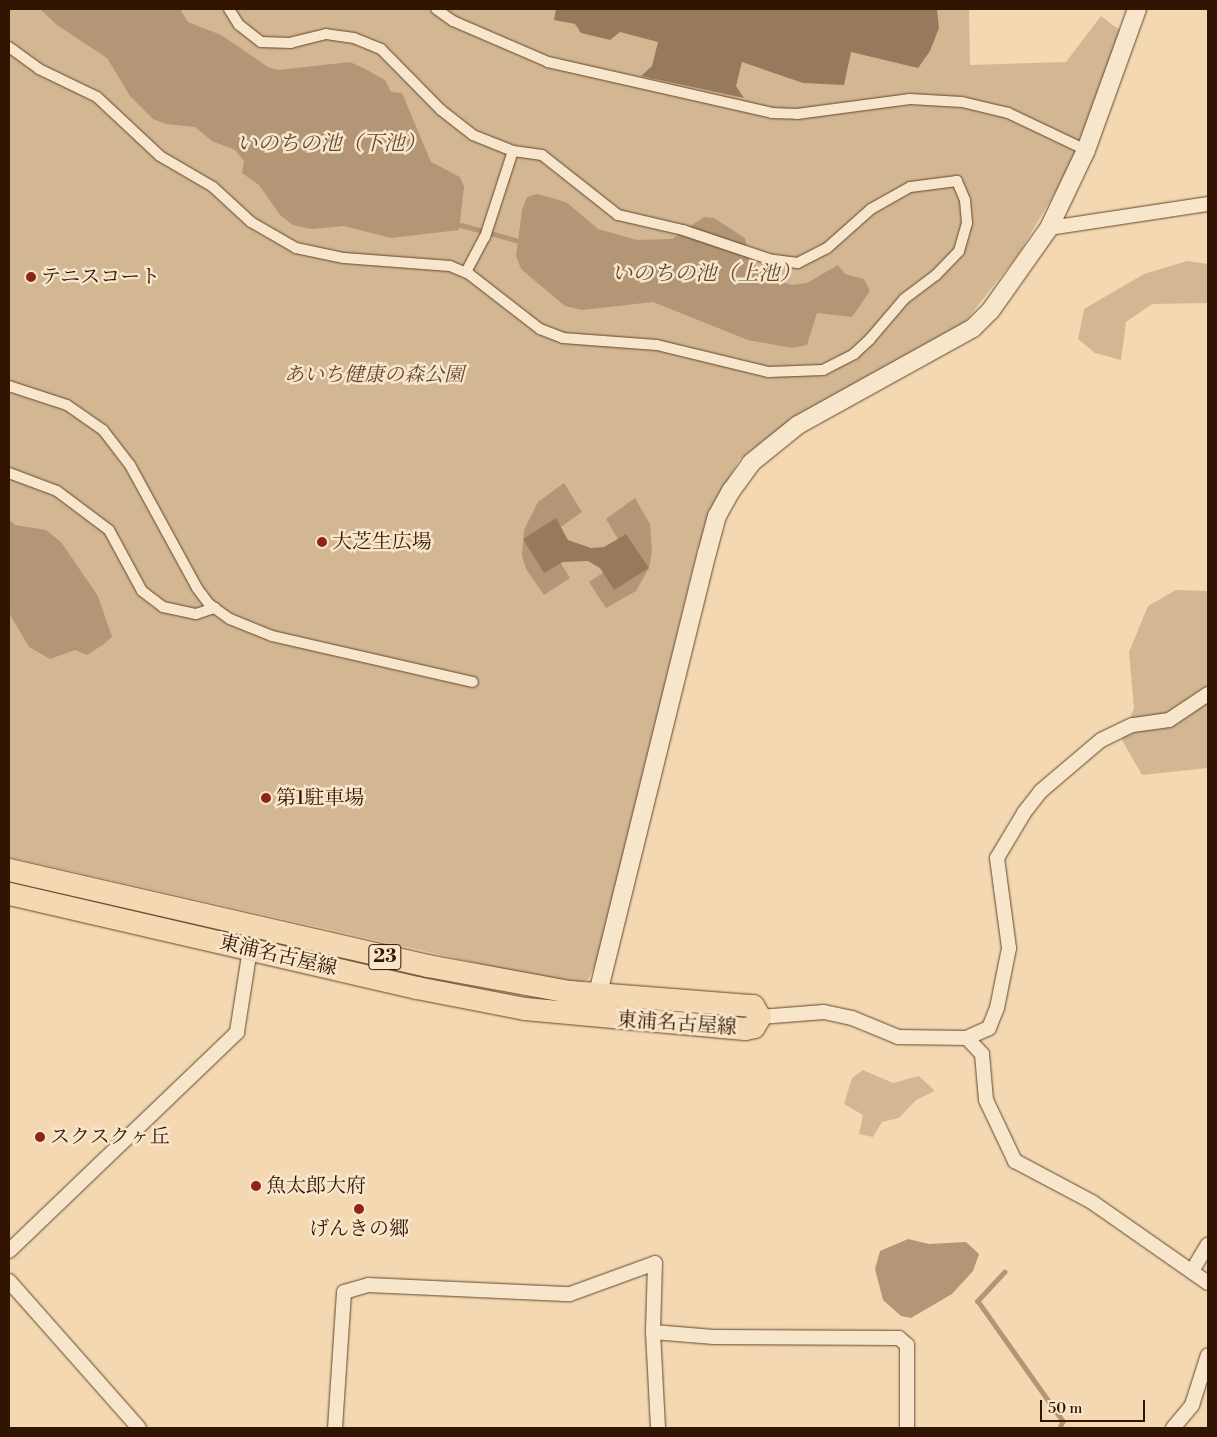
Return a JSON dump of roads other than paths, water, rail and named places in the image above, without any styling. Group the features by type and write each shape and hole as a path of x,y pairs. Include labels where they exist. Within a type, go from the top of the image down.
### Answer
{"main road":[{"name":"東浦名古屋線","path":"9,870 428,966 598,994 753,1006 760,1017 754,1027 745,1029 592,1018 458,996 9,894"}],"street":[{"path":"9,47 39,69 97,98 160,156 213,187 251,222 296,248 344,258 426,262 466,272 524,318 563,338 657,345 769,372 823,370 865,344 904,299 936,275 959,250 967,224 965,200 957,181 910,188 871,209 827,248 798,263 750,254 683,230 618,215 542,155 514,152 467,130 381,49 354,38 326,34 291,43 261,42 239,25 228,9"},
{"path":"436,9 462,25 548,62 772,113 797,114 910,99 962,102 1008,113 1086,150"},
{"path":"592,1018 717,516 731,491 751,463 798,425 973,328 991,310 1049,228 1086,150 1137,9"},
{"path":"466,272 485,237 514,152"},
{"path":"1049,228 1208,204"},
{"path":"9,386 67,405 118,446 197,588 215,608 230,619 272,636 473,682"},
{"path":"9,473 57,491 108,530 142,591 163,607 196,614 215,608"},
{"path":"760,1017 824,1012 852,1018 898,1037 967,1038 989,1028 997,1008 1009,948 997,858 1024,813 1041,791 1101,740 1132,725 1169,720 1208,694"},
{"path":"9,1251 237,1032 250,949"},
{"path":"967,1038 982,1054 986,1100 1015,1161 1092,1202 1208,1283"},
{"path":"1192,1271 1208,1244"},
{"path":"335,1428 344,1292 368,1285 570,1294 655,1263 653,1332 658,1428"},
{"path":"9,1281 138,1428"},
{"path":"653,1332 714,1337 899,1338 907,1344 907,1428"},
{"path":"1173,1428 1192,1405 1205,1376 1208,1355"}],"water":[{"name":"いのちの池（下池）","path":"40,9 180,9 188,22 221,35 268,67 278,70 350,62 365,69 385,80 391,92 402,93 431,162 460,177 464,187 459,230 391,238 344,226 311,229 293,225 280,215 259,185 242,173 244,161 235,150 212,141 195,127 166,124 153,119 130,96 107,58 57,25"},
{"name":"いのちの池（上池）","path":"537,194 566,202 598,229 637,240 672,239 704,217 714,218 745,238 749,259 767,277 792,285 807,283 838,265 845,274 864,279 870,291 852,317 817,313 807,345 792,348 748,340 653,302 582,310 565,306 521,269 516,256 522,210 527,197"},
{"path":"564,483 582,512 545,538 570,578 544,595 526,569 522,556 524,530 538,502"},
{"path":"635,498 650,524 652,551 649,568 636,591 606,608 589,582 628,556 606,519"},
{"path":"9,519 15,525 46,530 61,542 98,596 112,637 104,644 87,655 75,650 50,659 29,647 9,613"},
{"path":"908,1239 929,1244 966,1242 979,1254 973,1271 952,1294 911,1318 901,1316 883,1300 875,1269 880,1251"}],"waterway":[{"path":"461,225 516,240"},
{"path":"1005,1272 978,1301 1063,1421 1060,1428"}],"place":[{"name":"テニスコート","path":"31,277"},
{"name":"大芝生広場","path":"322,542"},
{"name":"第1駐車場","path":"266,798"},
{"name":"スクスクヶ丘","path":"40,1137"},
{"name":"魚太郎大府","path":"256,1186"},
{"name":"げんきの郷","path":"359,1209"}],"park label":[{"name":"あいち健康の森公園","path":"374,375"}]}
